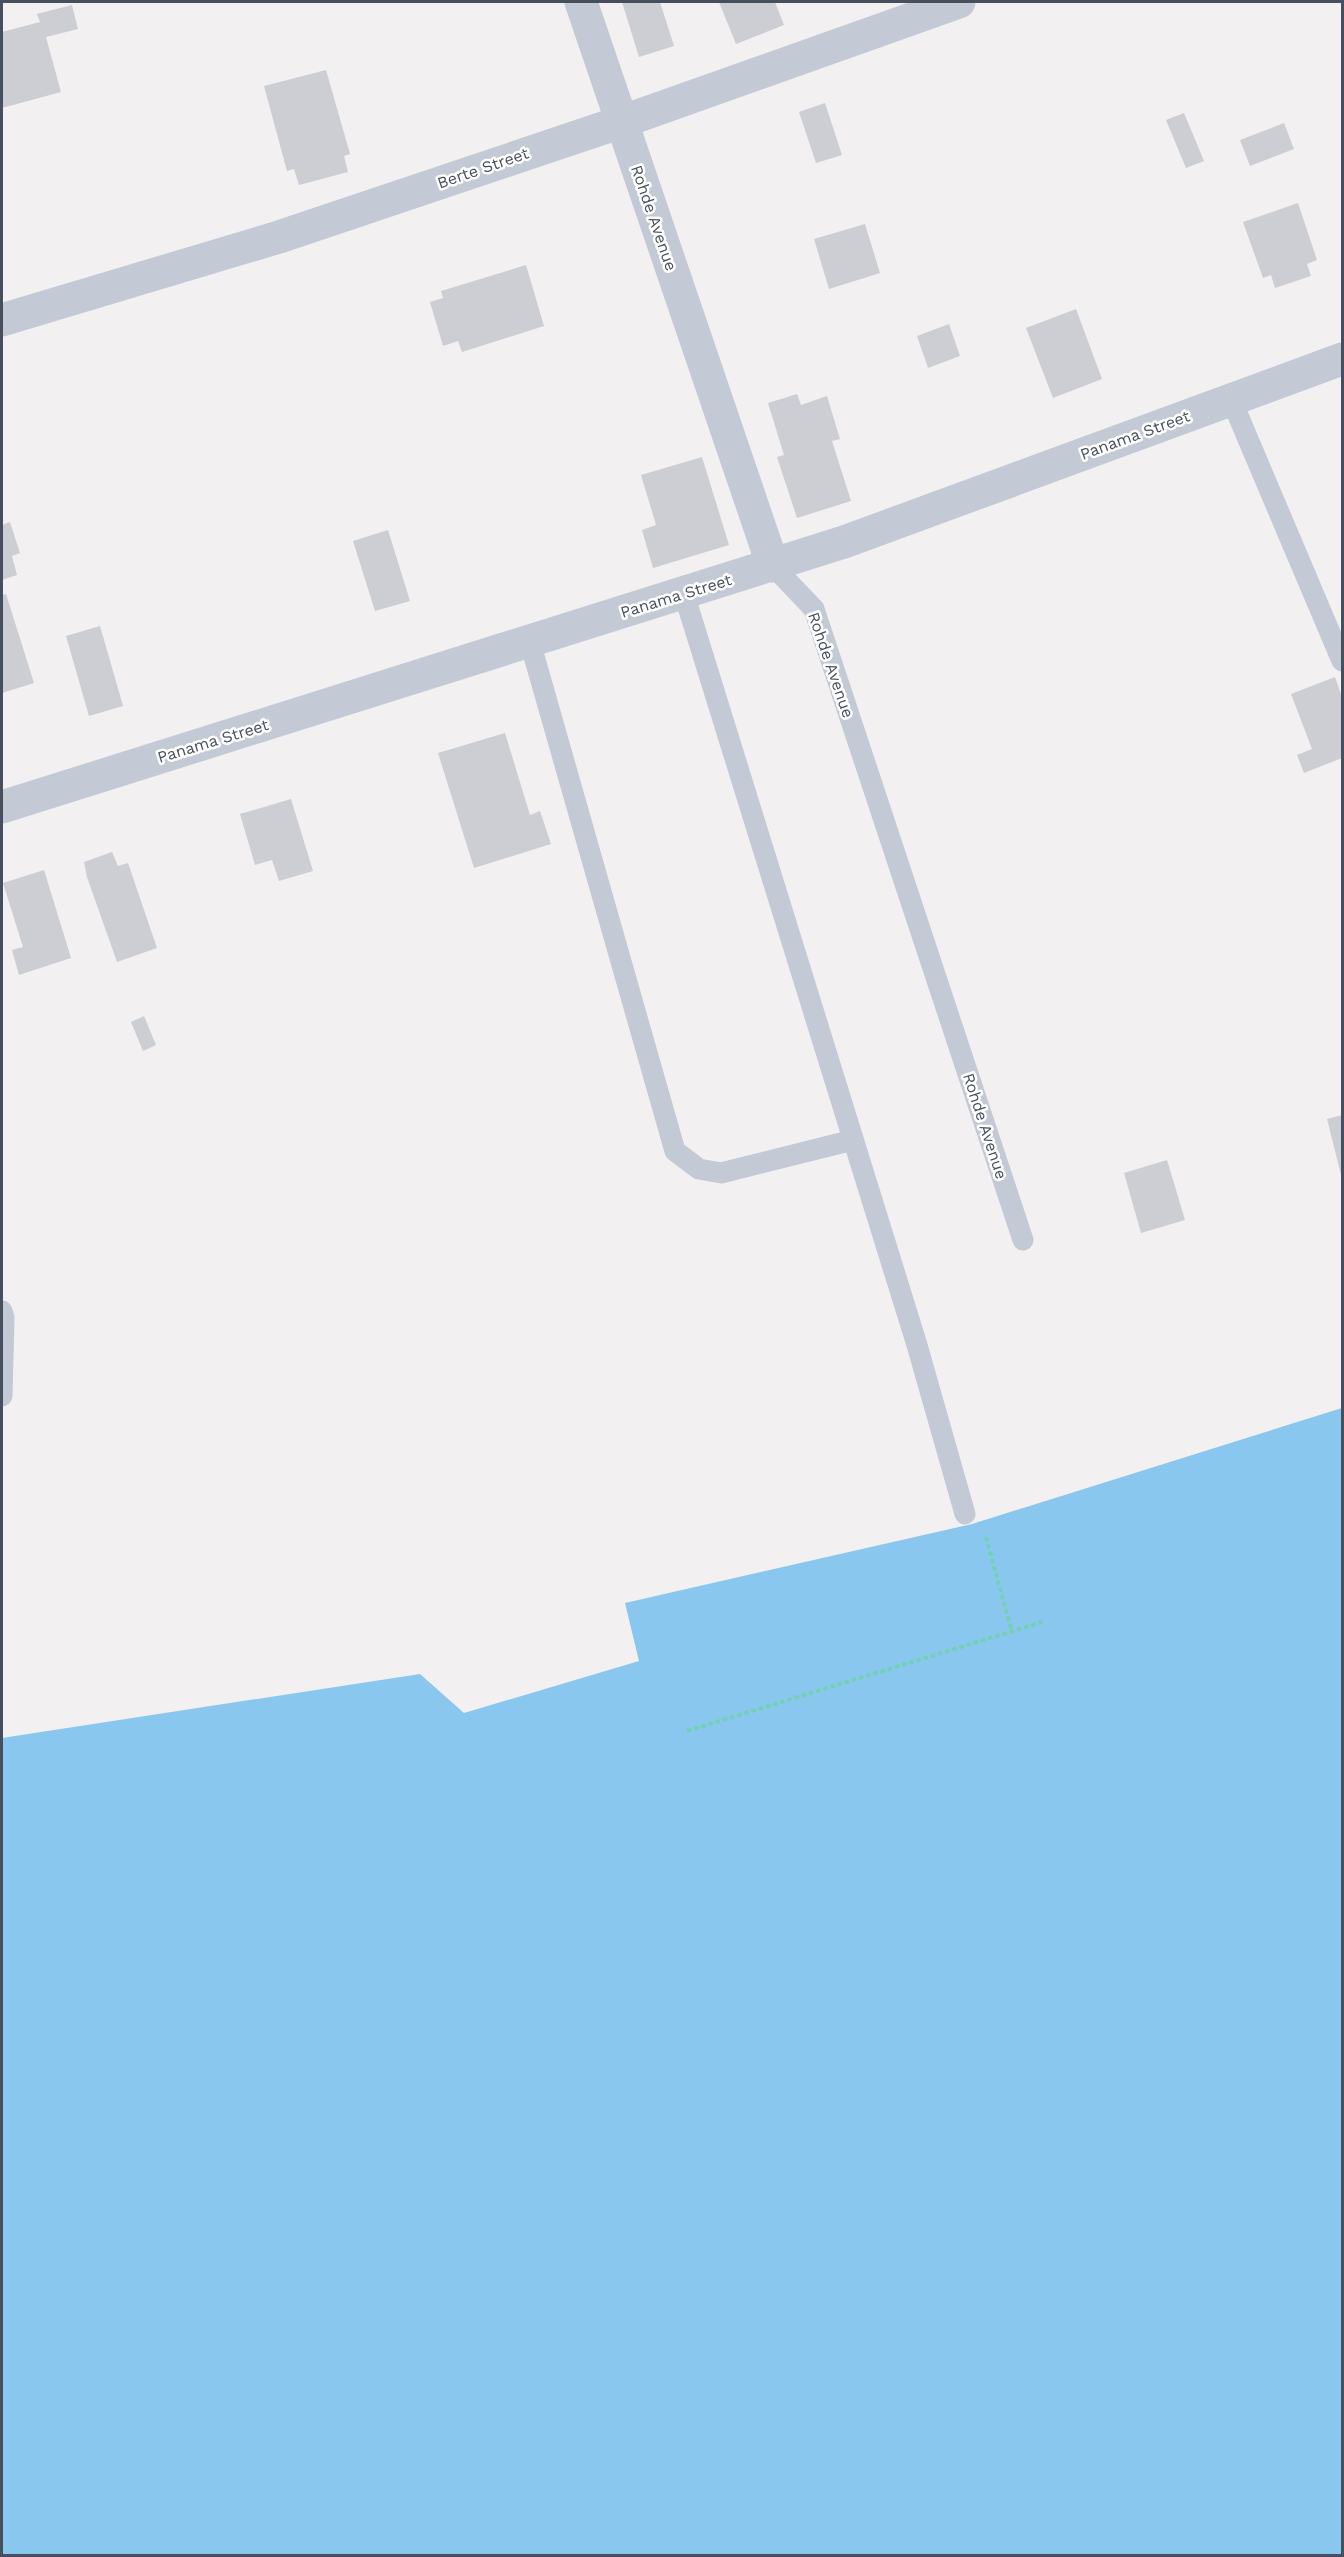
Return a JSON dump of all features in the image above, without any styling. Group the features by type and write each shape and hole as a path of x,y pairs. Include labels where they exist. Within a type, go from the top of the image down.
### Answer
{"street":[{"name":"Rohde Avenue","path":"581,2 773,566"},
{"name":"Berte Street","path":"2,320 279,237 621,122 960,2"},
{"name":"Panama Street","path":"2,807 773,566 844,542 1342,358"}],"lane":[{"path":"1232,399 1342,661"},
{"name":"Rohde Avenue","path":"773,566 814,609 1023,1240"},
{"path":"684,594 917,1345 965,1514"},
{"path":"530,642 675,1151 699,1169 721,1173 853,1140"},
{"path":"2,1311 4,1318 2,1396"}],"path":[{"path":"687,1731 1042,1622"}],"water":[{"path":"1342,1408 1342,2555 2,2555 2,1738 420,1674 464,1713 639,1661 625,1603 972,1524"}],"building":[{"path":"622,2 660,2 674,46 639,57"},
{"path":"719,2 775,2 784,25 736,44"},
{"path":"72,5 78,29 46,37 61,92 2,108 2,32 40,22 37,14"},
{"path":"326,70 350,154 344,156 348,172 299,185 294,169 287,171 264,86"},
{"path":"825,103 842,155 816,163 799,112"},
{"path":"1184,113 1204,161 1186,168 1166,120"},
{"path":"1284,123 1294,149 1250,166 1240,140"},
{"path":"1298,203 1317,260 1307,264 1311,276 1275,288 1271,275 1263,278 1243,222"},
{"path":"865,224 880,273 829,289 814,239"},
{"path":"526,265 544,326 462,352 458,341 443,346 430,302 443,298 441,291"},
{"path":"1076,309 1102,379 1053,398 1026,328"},
{"path":"949,324 960,356 928,368 917,336"},
{"path":"797,394 801,405 827,396 840,439 832,441 851,501 797,518 777,457 784,455 768,403"},
{"path":"702,457 729,545 653,568 642,530 656,525 641,475"},
{"path":"10,522 20,553 12,556 17,575 2,580 2,525"},
{"path":"388,530 410,601 375,611 353,541"},
{"path":"6,594 34,683 2,693 2,595"},
{"path":"100,626 123,706 89,716 66,636"},
{"path":"1335,677 1342,697 1342,758 1304,773 1297,755 1312,749 1291,694"},
{"path":"505,733 530,815 540,811 551,844 474,868 438,753"},
{"path":"291,799 313,871 279,881 272,860 255,865 240,814"},
{"path":"112,852 118,866 128,863 157,948 117,962 87,877 84,862"},
{"path":"44,870 71,958 19,975 12,950 23,947 3,883"},
{"path":"144,1016 156,1045 143,1051 131,1022"},
{"path":"1342,1115 1342,1179 1327,1119"},
{"path":"1167,1160 1185,1220 1141,1233 1124,1173"}]}
